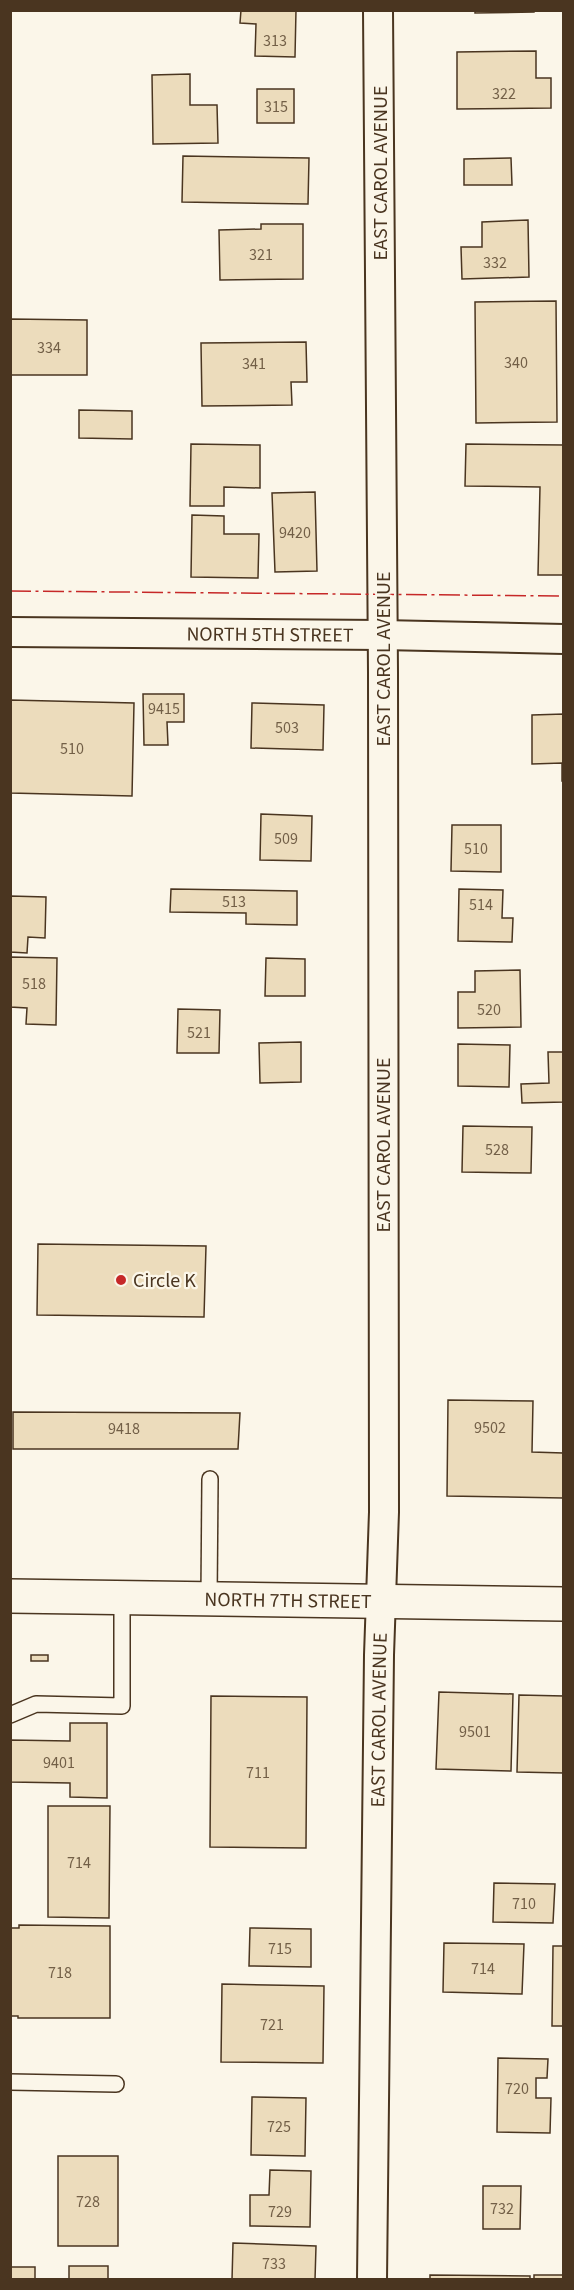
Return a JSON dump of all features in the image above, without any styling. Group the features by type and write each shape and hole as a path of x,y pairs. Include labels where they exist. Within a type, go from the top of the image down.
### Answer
{"main road":[{"name":"NORTH 7TH STREET","path":"10,1596 564,1604"}],"street":[{"name":"EAST CAROL AVENUE","path":"372,2280 384,1512 378,10"},
{"name":"NORTH 5TH STREET","path":"10,632 564,639"}],"lane":[{"path":"209,1599 210,1479"},
{"path":"10,1715 36,1704 122,1706 122,1598"},
{"path":"10,2082 116,2084"}],"building":[{"path":"241,10 296,10 295,57 255,56 256,24 240,23"},
{"path":"475,10 534,10 534,12 475,13"},
{"path":"536,51 536,78 551,78 551,108 457,109 457,52"},
{"path":"190,74 190,105 217,105 218,143 153,144 152,75"},
{"path":"257,89 294,89 294,123 257,123"},
{"path":"183,156 309,158 308,204 182,202"},
{"path":"511,158 512,185 464,185 464,159"},
{"path":"528,220 529,277 462,279 461,247 482,247 482,222"},
{"path":"261,224 303,224 303,279 220,280 219,230 261,229"},
{"path":"556,301 557,422 476,423 475,302"},
{"path":"10,319 87,320 87,375 10,375"},
{"path":"306,342 307,382 291,382 292,405 202,406 201,343"},
{"path":"79,410 132,411 132,439 79,438"},
{"path":"191,444 260,445 260,488 224,487 224,506 190,506"},
{"path":"466,444 564,445 564,575 538,575 540,487 465,486"},
{"path":"315,492 317,571 275,572 272,493"},
{"path":"192,515 224,516 224,534 259,534 258,578 191,577"},
{"path":"143,694 184,694 184,722 167,722 168,745 144,745"},
{"path":"10,700 134,703 132,796 10,793"},
{"path":"252,703 324,705 323,750 251,748"},
{"path":"564,714 564,781 562,781 562,763 532,764 532,715"},
{"path":"261,814 312,816 311,861 260,860"},
{"path":"452,825 501,825 501,872 451,871"},
{"path":"171,889 297,891 297,925 246,924 246,913 170,912"},
{"path":"459,889 503,890 502,918 513,918 512,942 458,941"},
{"path":"10,896 46,897 45,938 28,937 27,953 10,952"},
{"path":"10,957 57,958 56,1025 26,1024 27,1008 10,1007"},
{"path":"266,958 305,959 305,996 265,996"},
{"path":"520,970 521,1027 458,1028 458,992 475,992 475,971"},
{"path":"178,1009 220,1010 219,1053 177,1053"},
{"path":"301,1042 301,1082 260,1083 259,1043"},
{"path":"458,1044 510,1045 509,1087 458,1086"},
{"path":"548,1052 564,1052 564,1102 522,1103 521,1084 549,1083"},
{"path":"463,1126 532,1127 531,1173 462,1172"},
{"name":"Circle K","path":"38,1244 206,1246 204,1317 37,1315"},
{"path":"448,1400 533,1401 532,1452 563,1453 563,1498 447,1496"},
{"path":"13,1412 240,1413 238,1449 13,1449"},
{"path":"31,1655 48,1655 48,1661 31,1661"},
{"path":"439,1692 513,1694 511,1771 436,1769"},
{"path":"519,1695 564,1696 564,1773 517,1772"},
{"path":"211,1696 307,1697 306,1848 210,1847"},
{"path":"70,1723 107,1723 107,1798 70,1797 70,1783 10,1782 10,1740 70,1741"},
{"path":"48,1806 110,1806 109,1918 48,1917"},
{"path":"494,1883 555,1884 553,1923 493,1922"},
{"path":"19,1925 110,1926 110,2018 18,2018 18,2016 10,2016 10,1928 19,1928"},
{"path":"250,1928 311,1929 311,1967 249,1966"},
{"path":"444,1943 524,1944 522,1994 443,1992"},
{"path":"553,1946 564,1946 564,2026 552,2026"},
{"path":"222,1984 324,1986 323,2063 221,2062"},
{"path":"498,2058 548,2059 547,2078 536,2078 536,2098 551,2098 550,2133 497,2132"},
{"path":"252,2097 306,2098 305,2156 251,2155"},
{"path":"58,2156 118,2156 118,2246 58,2246"},
{"path":"270,2170 311,2171 310,2227 250,2226 250,2195 269,2195"},
{"path":"483,2186 521,2186 520,2229 483,2229"},
{"path":"233,2243 316,2246 315,2280 232,2280"},
{"path":"69,2266 108,2266 108,2280 69,2280"},
{"path":"10,2267 35,2267 35,2280 10,2280"},
{"path":"430,2275 530,2276 530,2280 430,2280"},
{"path":"534,2275 564,2275 564,2280 534,2280"}],"power":[{"path":"10,591 564,596"}],"place":[{"name":"Circle K","path":"121,1280"}]}
